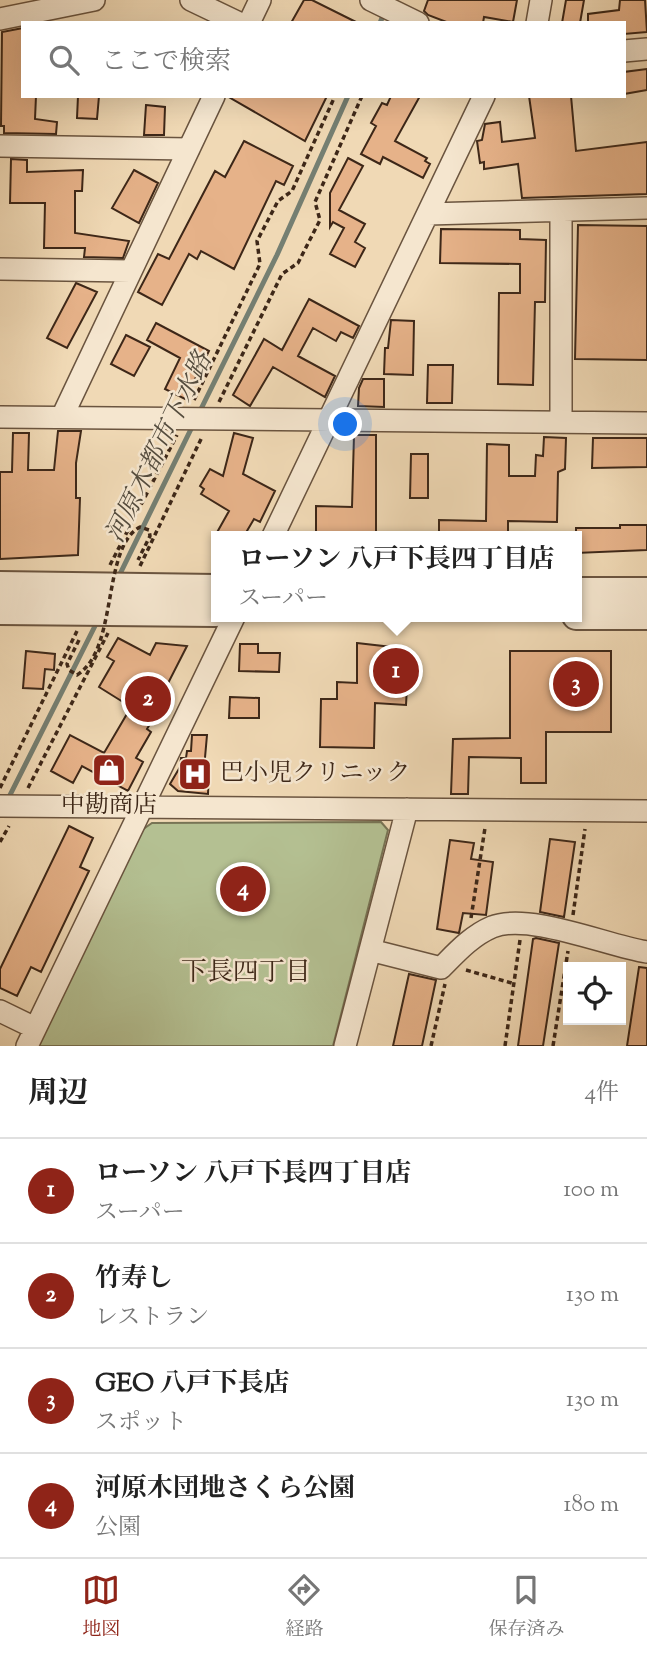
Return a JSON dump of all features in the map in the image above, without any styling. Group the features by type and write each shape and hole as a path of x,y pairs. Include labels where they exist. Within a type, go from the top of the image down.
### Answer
{"street":[{"path":"0,19 94,0"},
{"path":"191,0 235,21"},
{"path":"250,21 260,0"},
{"path":"371,0 414,21"},
{"path":"537,21 541,0"},
{"path":"626,51 647,49"},
{"path":"62,417 213,98"},
{"path":"275,531 483,98"},
{"path":"0,146 189,149"},
{"path":"428,214 647,208"},
{"path":"561,211 561,422"},
{"path":"0,269 130,271"},
{"path":"0,417 647,422"},
{"path":"0,585 211,588"},
{"path":"582,591 647,591"},
{"path":"0,611 211,613"},
{"path":"582,616 647,616"},
{"path":"0,1011 31,1037 232,622"},
{"path":"9,807 647,811"},
{"path":"345,1046 407,809"},
{"path":"370,950 441,968 447,965 468,941 494,926 521,925 587,935 647,952"}],"path":[{"path":"121,568 108,568 185,419 260,264 257,241 278,201 292,191 334,98"},
{"path":"133,568 139,567 282,274 298,263 320,220 315,202 361,98"},
{"path":"0,789 76,631 84,631 67,664 69,670 77,675 85,670 105,629 114,571 133,530 140,527 149,530 150,536 138,560"},
{"path":"0,842 9,807 110,630 97,631"},
{"path":"468,941 486,819"},
{"path":"505,1046 521,925"},
{"path":"431,1046 447,965 515,984"}],"green space":[{"path":"381,822 388,830 333,1046 35,1046 142,830 152,823"}],"building":[{"path":"304,0 312,0 354,21 292,21"},
{"path":"428,0 517,0 513,21 484,17 483,21 444,21 424,11"},
{"path":"566,0 584,0 580,21 562,21"},
{"path":"620,0 645,0 647,32 626,34 626,21 588,21 588,14 619,10"},
{"path":"21,28 21,98 36,98 35,119 57,122 56,134 4,133 4,126 1,126 2,32"},
{"path":"647,69 647,90 626,94 626,72"},
{"path":"78,98 99,98 97,119 77,118"},
{"path":"230,98 326,98 305,141"},
{"path":"390,98 419,98 395,141 427,158 425,161 430,164 423,178 383,157 380,164 361,154 376,126 371,123 382,103 387,105"},
{"path":"529,98 571,98 576,151 647,142 647,194 522,198 518,164 484,169 484,162 480,163 477,141 482,140 485,124 500,122 502,142 535,138"},
{"path":"146,105 165,107 164,135 144,135"},
{"path":"244,141 293,166 284,185 276,181 234,269 201,251 197,259 189,254 162,305 138,292 158,254 169,259 215,171 225,177"},
{"path":"348,158 363,166 339,210 365,224 355,242 365,248 355,267 330,254 344,228 333,222 330,227 330,193"},
{"path":"11,159 27,160 27,172 83,170 82,191 75,191 75,233 129,241 123,258 84,257 85,248 44,248 45,203 10,203"},
{"path":"134,170 158,183 139,223 112,208"},
{"path":"578,225 647,226 647,360 575,359"},
{"path":"441,229 520,230 520,239 546,240 545,302 535,302 533,385 498,384 499,293 520,293 520,264 440,263"},
{"path":"76,283 97,292 67,348 47,338"},
{"path":"309,299 359,326 353,338 341,332 336,341 313,328 298,356 335,376 325,397 273,367 250,406 233,395 264,339 282,350"},
{"path":"391,320 414,321 413,375 384,374 385,348 388,348"},
{"path":"156,323 209,351 185,399 165,389 180,358 147,340"},
{"path":"126,335 150,347 134,376 111,364"},
{"path":"428,365 453,365 452,403 427,403"},
{"path":"363,379 384,379 384,407 358,406 359,388"},
{"path":"58,431 81,431 76,463 76,498 80,498 78,555 0,559 0,472 12,472 13,433 29,433 28,470 54,470"},
{"path":"234,433 253,438 243,474 275,491 260,522 254,519 247,531 218,531 229,511 201,494 204,489 200,486 210,469 223,476"},
{"path":"354,435 376,435 376,531 316,531 316,506 352,507"},
{"path":"544,437 566,438 565,469 558,472 557,522 508,521 508,531 439,531 439,520 486,521 487,444 509,445 509,476 535,476 536,455 543,456"},
{"path":"593,438 647,438 647,467 592,468"},
{"path":"411,454 428,454 428,498 410,498"},
{"path":"620,525 647,525 647,550 582,553 582,531 576,531 576,528 620,528"},
{"path":"118,638 150,655 156,643 187,646 162,695 166,697 147,729 151,732 136,758 143,762 128,791 82,766 73,783 51,771 70,735 104,753 131,707 99,687 114,661 107,657"},
{"path":"357,643 409,649 406,705 375,703 374,748 320,747 321,699 337,699 337,682 357,683"},
{"path":"240,644 258,644 258,653 280,653 279,672 239,671"},
{"path":"26,651 55,654 54,670 45,669 43,689 23,688"},
{"path":"510,651 611,651 611,732 546,732 546,783 521,783 521,758 469,757 468,794 451,794 453,739 510,738"},
{"path":"230,697 259,698 259,718 229,718"},
{"path":"192,735 207,735 204,769 209,770 208,794 178,791 170,784 180,767 181,758 186,758 187,751 191,751"},
{"path":"69,826 93,838 80,867 89,871 41,972 31,967 17,996 0,988 0,969"},
{"path":"550,839 575,842 564,917 540,912"},
{"path":"450,840 474,843 471,859 493,862 486,915 463,913 459,933 437,929"},
{"path":"533,939 559,943 543,1046 518,1046"},
{"path":"639,967 647,968 647,1046 627,1046"},
{"path":"409,974 436,980 422,1046 393,1046"}],"waterway":[{"name":"河原木都市下水路","path":"381,21 384,13"},
{"name":"河原木都市下水路","path":"199,413 277,255 347,98"},
{"name":"河原木都市下水路","path":"117,580 193,425"},
{"name":"河原木都市下水路","path":"8,799 98,620"}],"place":[{"name":"ローソン 八戸下長四丁目店","path":"396,671"},
{"name":"GEO 八戸下長店","path":"576,684"},
{"name":"竹寿し","path":"148,699"},
{"name":"中勘商店","path":"109,770"},
{"name":"巴小児クリニック","path":"195,774"},
{"name":"河原木団地さくら公園","path":"243,889"}],"district":[{"name":"下長四丁目","path":"246,973"}]}
